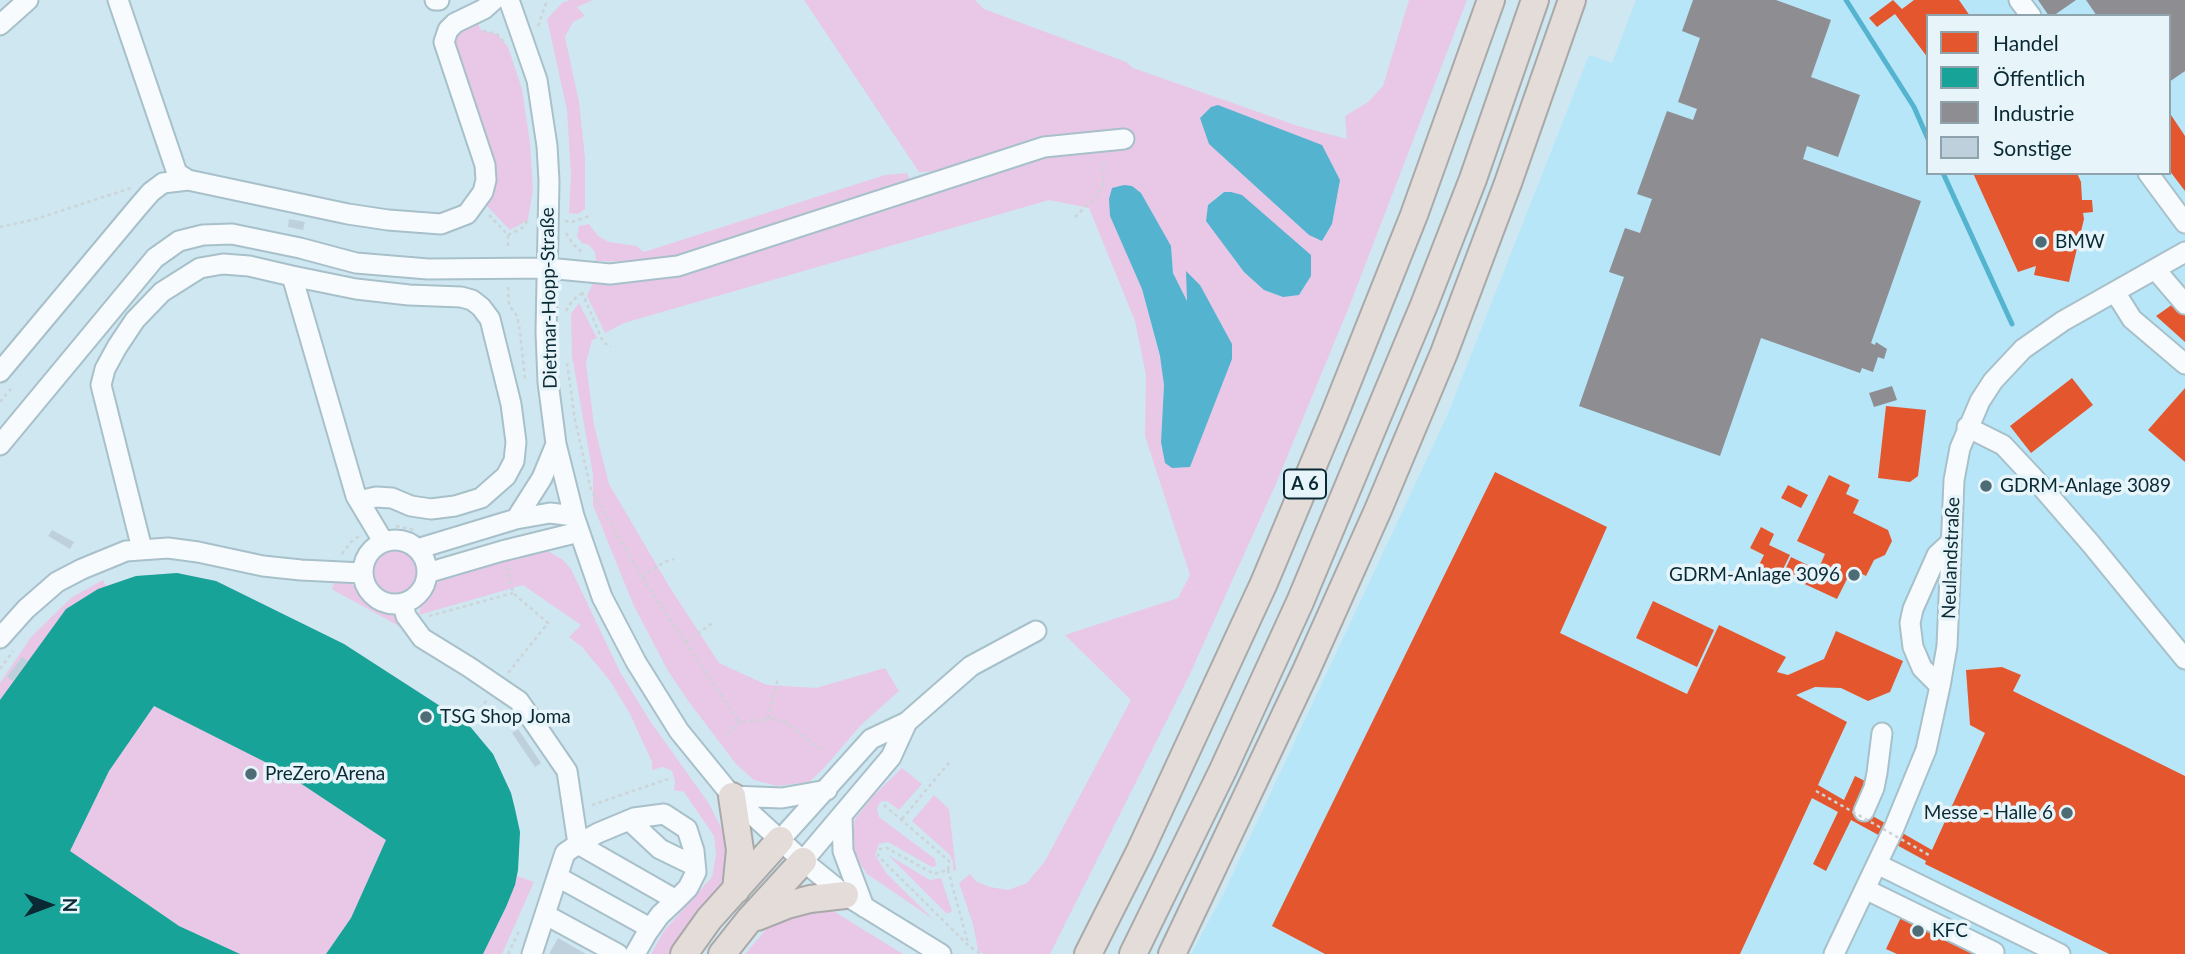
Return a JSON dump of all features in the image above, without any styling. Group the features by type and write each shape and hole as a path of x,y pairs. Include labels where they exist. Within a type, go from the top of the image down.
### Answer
{"highway":[{"name":"A 6","path":"1088,954 1140,851 1252,607 1340,402 1414,215 1491,0"},
{"name":"A 6","path":"1133,954 1223,770 1300,603 1424,305 1473,179 1535,0"},
{"path":"1172,954 1306,671 1444,353 1508,183 1572,0"},
{"path":"1508,183 1551,101 1589,0"},
{"path":"732,796 740,850 736,890"},
{"path":"684,954 709,919 780,840"},
{"path":"722,954 803,861"},
{"path":"749,920 799,902 854,901"}],"street":[{"path":"0,25 28,0"},
{"path":"118,0 177,173 188,180"},
{"path":"0,372 151,192 163,183 188,180 348,214 427,224 441,224 467,214 483,192 486,180 485,165 444,43 448,30 456,23 484,9 494,0"},
{"name":"Dietmar-Hopp-Straße","path":"509,0 533,69 543,114 549,181 546,332 548,382 556,444 576,524 602,597 636,662 679,731 732,796 803,861 854,901 941,954"},
{"path":"0,444 155,258 179,241 203,235 232,234 356,263 428,269 547,268 610,274 678,266 1044,147 1124,139"},
{"path":"2149,175 2185,223"},
{"name":"Neulandstraße","path":"1835,954 1911,790 1926,750 1940,686 1949,617 1954,481 1960,448 1980,401 1993,381 2023,349 2063,321 2185,252"},
{"path":"142,549 101,385 105,369 135,320 162,292 200,268 223,264 249,266 369,290 461,297 472,300 490,319 511,404 516,442 514,461 506,476 481,498 455,506 431,509 411,506 392,498 376,497 359,501"},
{"path":"2155,269 2185,304"},
{"path":"292,276 335,428 359,501 379,534 406,541 448,541 516,519 550,513 576,524"},
{"path":"2115,292 2132,319 2185,364"},
{"path":"1968,427 2003,445 2011,453 2091,544 2185,659"},
{"path":"516,519 542,478 556,444"},
{"path":"427,573 502,551 576,524"},
{"path":"379,534 364,561 362,573 372,596 383,603 402,604 412,600 426,583 425,560 416,540"},
{"path":"448,541 446,553 457,563"},
{"path":"1940,686 1922,668 1910,633 1913,609 1927,577 1937,555 1950,543"},
{"path":"0,638 26,609 57,582 126,551 168,548 263,566 362,573"},
{"path":"402,604 407,617 422,638 519,701 568,771 578,844"},
{"path":"780,840 872,739 908,722 971,666 1035,631"},
{"path":"803,861 891,757 908,722"},
{"path":"1864,811 1875,780 1882,733"},
{"path":"864,747 884,765"},
{"path":"732,796 782,798 827,790"},
{"path":"532,954 565,853 598,833 629,820 664,814 687,829 694,851 696,872 688,888 650,929 635,954"},
{"path":"842,815 843,851 854,901"},
{"path":"629,820 660,849 695,866"},
{"path":"578,844 676,900"},
{"path":"1877,864 2060,954"},
{"path":"558,877 650,929"},
{"path":"1865,889 1994,951 1993,954"},
{"path":"546,915 618,954"}],"path":[{"path":"546,3 551,0"},
{"path":"474,13 481,30 497,34 508,47"},
{"path":"1075,217 1097,196 1103,184 1105,168 1102,141"},
{"path":"0,227 47,216 134,187"},
{"path":"477,202 508,235 509,305 517,316 527,389"},
{"path":"565,319 566,309 582,293 603,342 611,347"},
{"path":"566,359 575,420 591,490 642,578 739,722"},
{"path":"335,572 351,542 379,534 387,523 416,540"},
{"path":"480,709 548,623 513,593 502,551"},
{"path":"642,578 664,562 674,559"},
{"path":"412,624 420,619 513,593"},
{"path":"686,642 714,622"},
{"path":"768,718 778,678"},
{"path":"726,734 739,722 768,718 789,724 823,752"},
{"path":"901,820 951,760"},
{"path":"614,798 668,779"},
{"path":"1816,791 1929,855"},
{"path":"884,805 949,861 948,870 969,946"},
{"path":"948,870 934,874 887,848 880,849 878,856 969,946 981,954"}],"shaded area":[{"path":"570,0 593,0 577,7 585,16 573,22 565,37 579,102 585,158 585,209 578,214 569,213 571,175 567,110 547,19 562,3"},
{"path":"804,0 975,0 984,9 1126,62 1133,68 1298,126 1347,139 1345,116 1368,102 1383,86 1409,0 1467,0 1349,307 1275,486 1189,676 1050,954 984,954 978,950 973,924 959,883 970,874 977,882 1008,890 1027,883 1045,861 1131,700 1065,635 1178,598 1190,575 1145,436 1146,375 1135,321 1089,208 1049,200 624,323 605,333 587,296 593,283 674,277 947,180 943,171 919,172","holes":["1223,192 1311,276 1299,295 1208,205","1171,246 1173,273 1188,304 1232,359 1162,449 1163,369 1142,289"]},
{"path":"1636,0 2185,0 2185,954 1191,954 1222,897 1447,416 1589,55 1612,63"},
{"path":"477,21 481,30 497,34 508,47 522,89 533,189 528,220 510,230 485,204 453,50 454,39 461,28"},
{"path":"907,173 911,182 679,257 641,262 596,261 595,252 577,237 579,226 589,224 598,236 609,242 636,246 644,252 885,175"},
{"path":"579,303 597,338 592,340 586,363 594,425 609,484 669,586 719,663 767,685 816,688 885,668 899,691 860,726 809,782 777,786 754,780 736,764 668,671 633,604 593,505 593,475 572,356 571,314"},
{"path":"395,549 411,556 418,572 411,588 395,595 379,588 372,572 379,556"},
{"path":"533,551 548,551 563,560 571,569 620,672 650,721 708,802 726,837 726,867 722,884 673,954 651,954 664,931 712,877 716,855 714,836 684,792 674,790 672,771 663,767 652,770 652,762 630,714 611,682 582,647 569,637 581,625 523,585 419,615 421,605 440,580 454,572"},
{"name":"PreZero Arena","path":"177,573 216,581 344,644 468,724 493,754 511,793 520,832 517,876 534,882 502,954 0,954 0,683 31,637 72,597 103,580 106,586 136,576"},
{"path":"335,580 345,580 354,586 368,603 382,612 397,615 403,622 399,626 335,591 332,589"},
{"path":"902,768 922,784 899,810 887,801 880,802 877,809 879,817 935,859 936,866 932,867 888,842 879,844 875,855 887,874 933,919 867,874 855,856 851,836 855,819 873,796"},
{"path":"934,795 949,809 956,870 953,871 950,855 912,821"},
{"path":"888,855 930,880 941,878 952,911 947,914"},
{"path":"830,909 903,954 745,954 769,926 783,915"}],"water":[{"path":"1218,105 1322,145 1340,180 1332,224 1322,241 1309,235 1209,144 1200,118 1211,107"},
{"path":"1132,186 1141,193 1171,246 1173,273 1187,301 1186,271 1200,285 1232,344 1232,359 1190,467 1172,468 1165,463 1161,442 1164,385 1160,356 1142,289 1110,216 1109,199 1112,188"},
{"path":"1224,192 1242,195 1311,255 1311,276 1299,295 1283,297 1264,290 1244,272 1206,221 1208,205"}],"building: Handel":[{"path":"1893,0 1902,9 1914,0 1959,0 1969,14 1926,14 1926,55 1895,14 1877,27 1869,18"},
{"path":"2171,115 2185,136 2185,191 2171,173"},
{"name":"BMW","path":"1974,175 2078,175 2082,200 2092,200 2093,212 2083,213 2084,219 2069,282 2034,275 2036,266 2018,272"},
{"path":"2173,304 2185,314 2185,342 2156,316"},
{"path":"2072,378 2093,405 2031,453 2010,426"},
{"path":"2185,388 2185,462 2148,430"},
{"path":"1886,406 1926,410 1918,476 1910,482 1878,478"},
{"path":"1495,472 1607,527 1560,633 1687,694 1719,625 1786,657 1777,672 1788,675 1824,659 1836,631 1903,661 1890,692 1868,701 1841,688 1815,687 1796,695 1847,722 1818,785 1844,800 1855,776 1869,783 1857,807 1932,850 1985,733 1970,725 1966,670 2002,667 2021,675 2013,691 2185,776 2185,954 2109,954 1925,864 1926,861 1851,820 1826,871 1813,864 1838,812 1812,798 1740,954 1325,954 1272,926"},
{"path":"1829,475 1850,485 1846,494 1859,500 1853,513 1888,530 1892,541 1885,555 1874,560 1866,576 1852,569 1837,599 1783,574 1791,557 1818,570 1825,554 1797,541"},
{"path":"1788,485 1808,495 1801,508 1781,498"},
{"path":"1761,527 1774,534 1769,545 1790,555 1779,577 1758,567 1764,555 1750,548"},
{"path":"1653,601 1714,630 1697,667 1636,638"},
{"name":"KFC","path":"1903,913 1979,954 1897,954 1886,949"}],"building: Öffentlich":[{"name":"PreZero Arena","path":"177,573 216,581 344,644 468,724 493,754 511,793 520,832 515,885 483,954 326,954 351,918 386,840 279,769 154,706 109,771 70,851 179,926 240,954 0,954 0,700 66,609 98,589 136,576"}],"building: Industrie":[{"path":"1693,0 1776,0 1831,20 1811,77 1860,95 1838,157 1807,146 1803,159 1921,201 1871,343 1875,345 1876,342 1887,349 1884,359 1878,357 1873,372 1862,368 1860,373 1761,338 1720,456 1579,406 1624,277 1609,272 1625,228 1640,233 1652,199 1637,194 1667,111 1693,120 1697,109 1678,102 1700,38 1682,31"},
{"path":"2038,0 2076,0 2056,14 2048,14"},
{"path":"2086,0 2185,0 2185,71 2171,81 2171,14 2096,14"},
{"path":"1892,386 1897,400 1874,407 1869,393"}],"building: Sonstige":[{"path":"289,219 305,222 303,230 288,227"},
{"path":"52,530 74,542 70,549 48,536"},
{"path":"22,657 28,661 13,681 7,677"},
{"path":"518,729 541,763 535,767 512,733"},
{"path":"558,938 586,954 549,954"}],"waterway":[{"path":"1846,0 1914,107 1926,134"},
{"path":"1944,175 2012,324"}],"place":[{"name":"BMW","path":"2041,242"},
{"name":"GDRM-Anlage 3089","path":"1986,486"},
{"name":"GDRM-Anlage 3096","path":"1854,575"},
{"name":"TSG Shop Joma","path":"426,717"},
{"name":"PreZero Arena","path":"251,774"},
{"name":"Messe - Halle 6","path":"2067,813"},
{"name":"KFC","path":"1918,931"}]}
